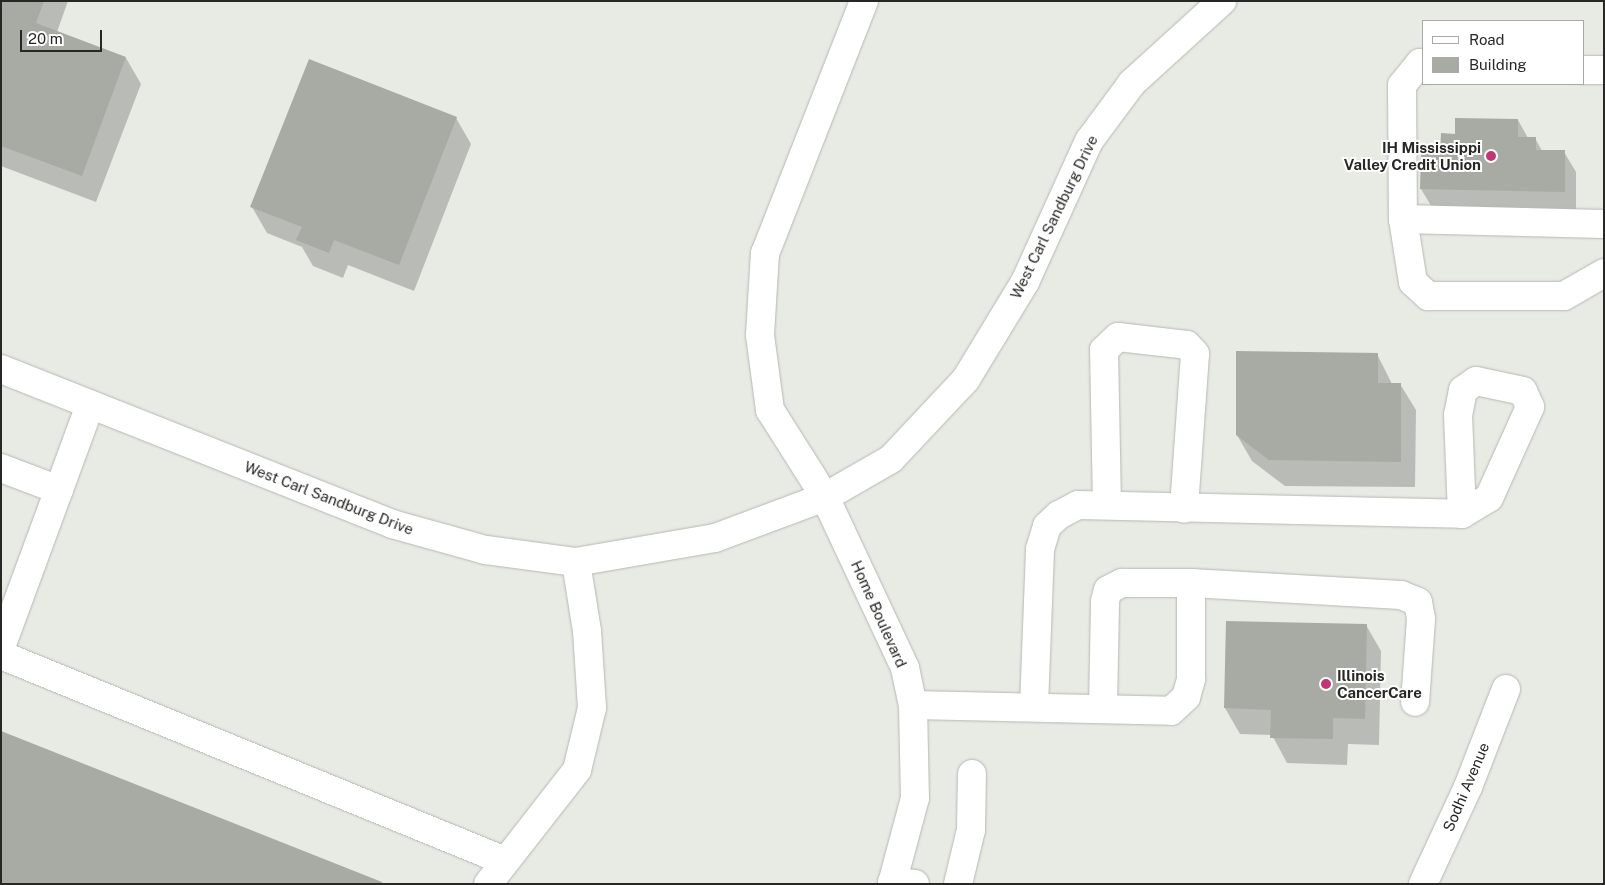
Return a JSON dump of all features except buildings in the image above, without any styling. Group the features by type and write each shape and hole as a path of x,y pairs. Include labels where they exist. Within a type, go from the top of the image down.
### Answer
{"street":[{"name":"Home Boulevard","path":"864,1 765,253 760,334 770,410 825,497 905,668 913,705 915,798 900,883"},
{"name":"West Carl Sandburg Drive","path":"1,369 392,524 486,550 576,562 715,538 825,497 891,459 966,379 1025,282 1089,141 1132,83 1222,1"},
{"path":"1422,64 1402,86 1403,219 1413,282 1428,296 1564,296 1604,274"},
{"path":"1585,70 1604,70"},
{"path":"1403,219 1604,224"},
{"path":"1107,505 1104,350 1118,337 1187,345 1195,354 1184,509"},
{"path":"1,647 90,404"},
{"path":"1,468 59,490"},
{"path":"1034,706 1040,549 1047,526 1058,515 1078,505 1184,509 1462,514"},
{"path":"488,884 576,770 592,708 587,632 576,562"},
{"path":"1102,708 1105,601 1108,590 1122,583 1191,583 1401,595 1418,602 1421,619 1414,702"},
{"path":"913,705 1171,710 1186,697 1191,679 1191,583"},
{"path":"1,655 505,862"},
{"name":"Sodhi Avenue","path":"1423,884 1468,787 1506,689"},
{"path":"958,884 971,830 972,774"}],"place":[{"name":"IH Mississippi Valley Credit Union","path":"1491,156"},
{"name":"Illinois CancerCare","path":"1326,684"}]}
